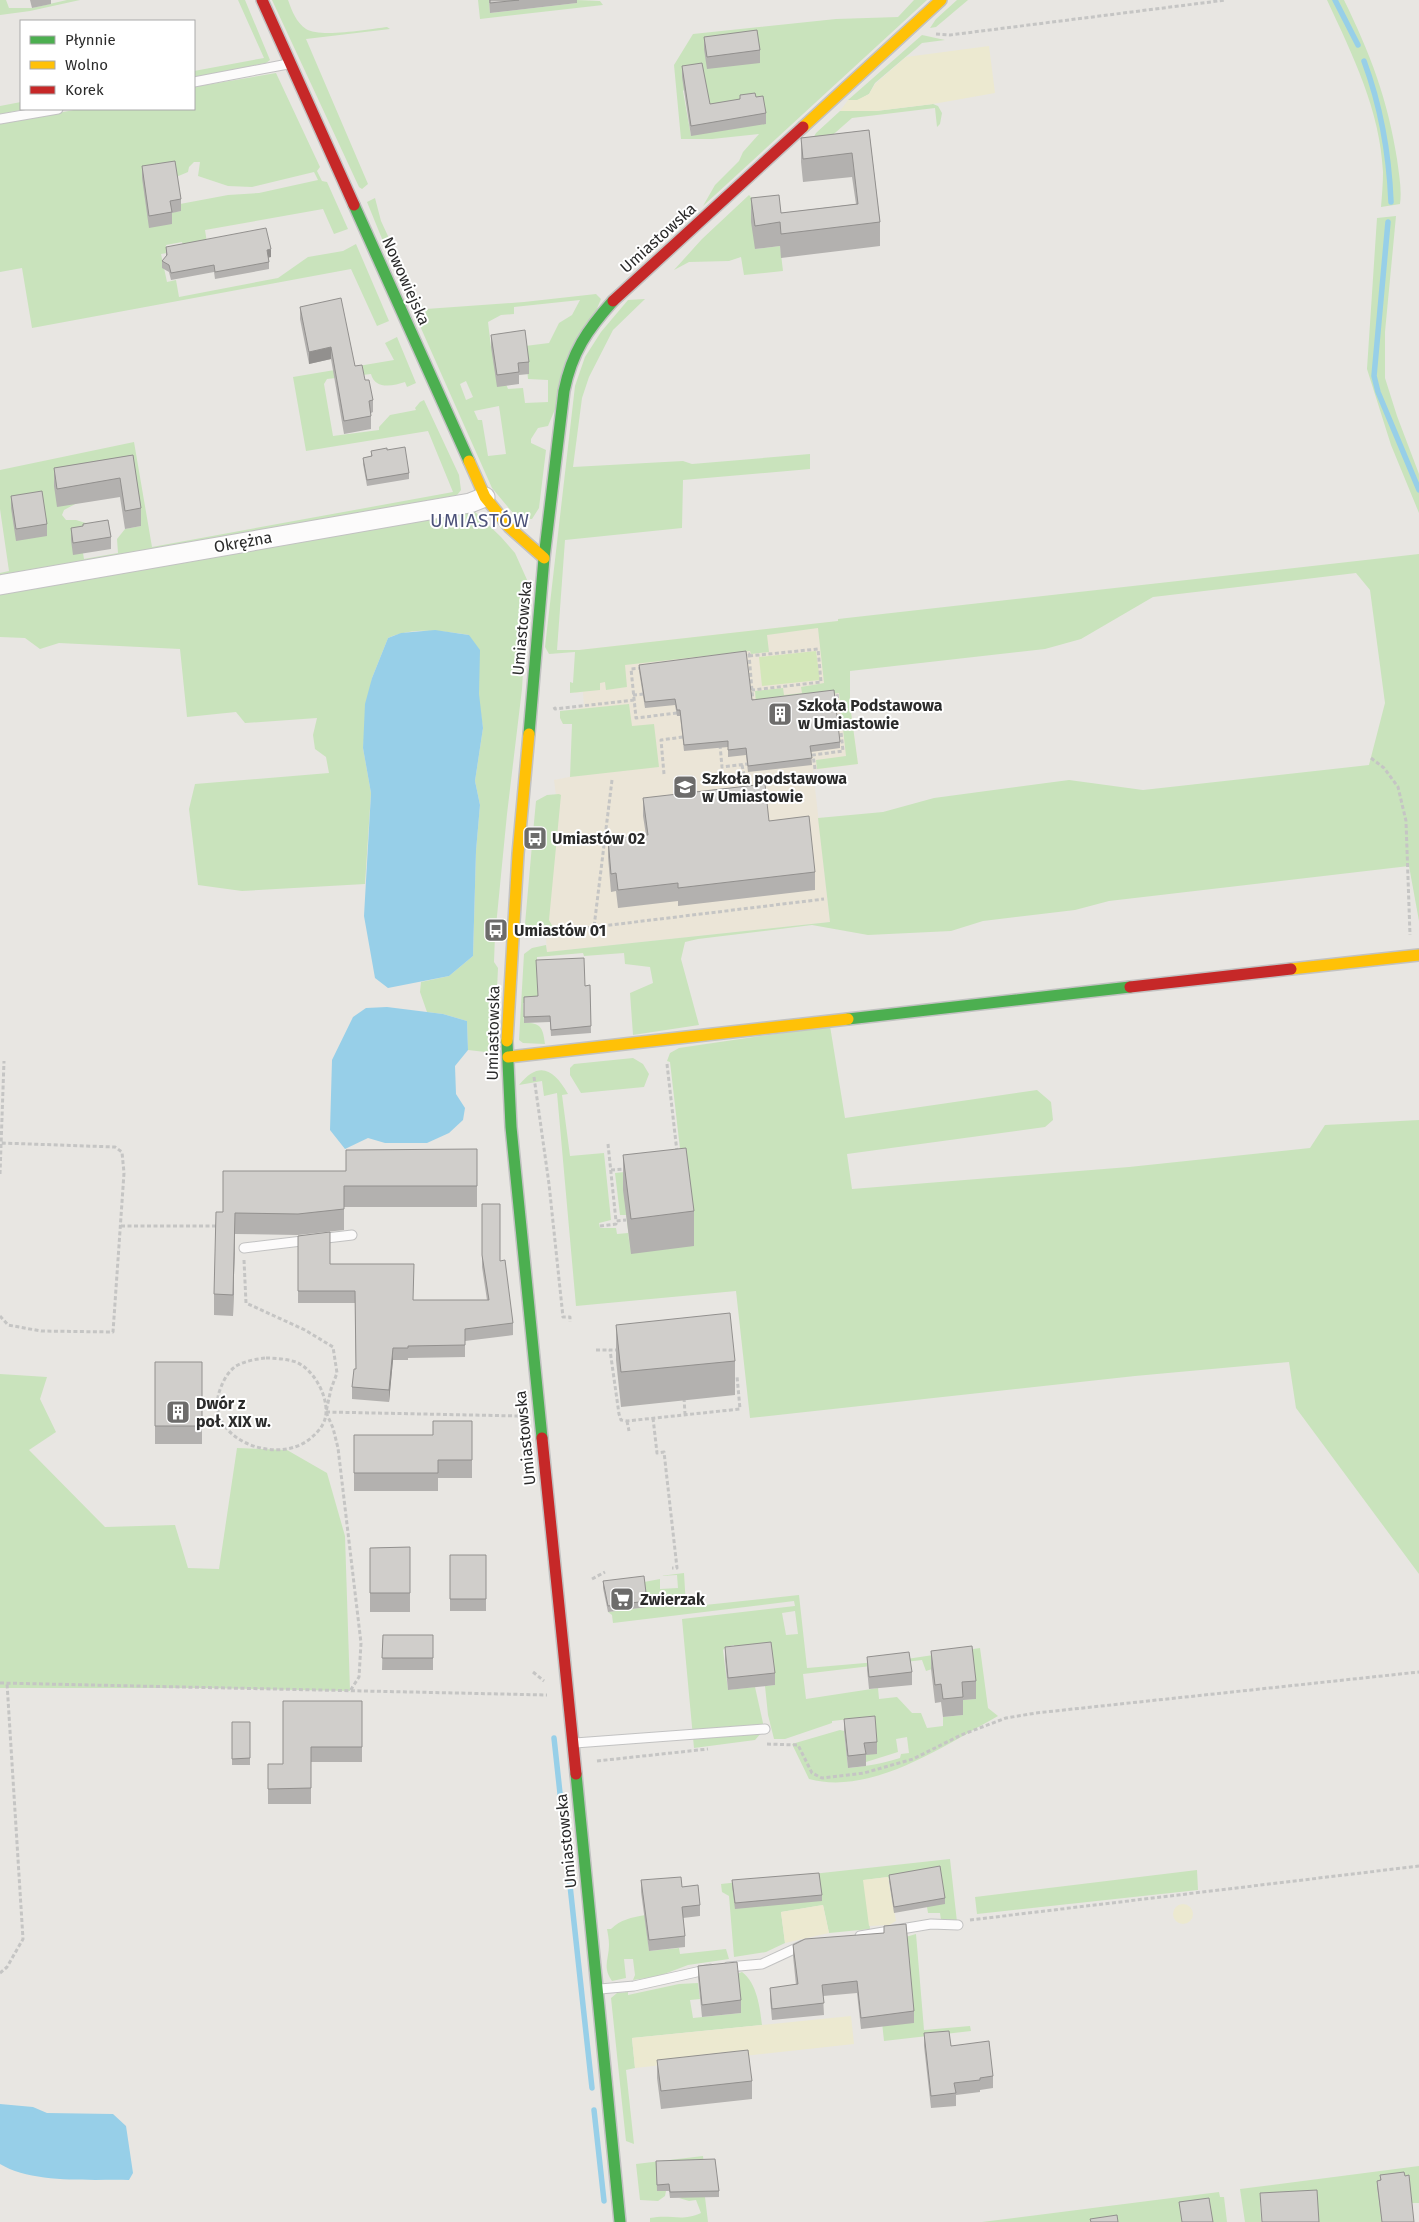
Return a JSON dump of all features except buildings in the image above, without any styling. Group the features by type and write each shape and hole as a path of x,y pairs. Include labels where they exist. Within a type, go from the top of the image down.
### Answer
{"main road":[{"name":"Nowowiejska","path":"262,0 485,497 509,527 544,558"},
{"name":"Umiastowska","path":"620,2222 610,2106 510,1127 507,1036 518,854 544,558 560,414 567,380 576,352 594,324 618,296 941,0"},
{"path":"508,1056 1415,956"}],"street":[{"name":"Okrężna","path":"0,585 470,503 485,497"}],"lane":[{"path":"195,82 290,63"},
{"path":"0,120 53,110"},
{"path":"244,1248 352,1235"},
{"path":"572,1743 765,1730"},
{"path":"848,1938 932,1924 958,1925"},
{"path":"597,1990 634,1986 694,1972 762,1964 803,1945 812,1944"}],"path":[{"path":"917,23 935,34 950,35 1226,0"},
{"path":"739,655 749,654 749,656 818,649 821,682 752,690"},
{"path":"749,656 754,704 763,703"},
{"path":"650,666 631,669 636,718 677,713"},
{"path":"633,696 644,694"},
{"path":"815,769 813,754 844,751 837,694 828,695"},
{"path":"552,704 555,709 634,700"},
{"path":"664,774 660,740 683,737"},
{"path":"720,740 722,767 744,764 744,776"},
{"path":"721,749 728,748"},
{"path":"1371,758 1384,768 1398,787 1406,821 1406,866 1415,956"},
{"path":"594,927 612,780"},
{"path":"572,929 824,899"},
{"path":"0,1174 4,1061"},
{"path":"667,1064 677,1153"},
{"path":"533,1072 549,1184 563,1317 570,1317 570,1322"},
{"path":"0,1316 8,1325 41,1331 113,1332 124,1174 122,1152 115,1147 1,1143"},
{"path":"608,1144 616,1221"},
{"path":"611,1170 630,1168"},
{"path":"600,1226 616,1224 616,1221 626,1220"},
{"path":"121,1226 226,1226"},
{"path":"244,1248 246,1303 305,1330 333,1347 337,1374 331,1389 326,1412 322,1426 302,1444 283,1450 264,1449 249,1445 236,1438 225,1425 218,1409 219,1392 224,1378 236,1366 249,1361 266,1358 297,1363 310,1373 322,1390 326,1412 333,1428 338,1448 361,1643 360,1677 350,1690"},
{"path":"596,1350 627,1349"},
{"path":"610,1350 621,1420 627,1421 740,1409 737,1376"},
{"path":"683,1393 685,1414"},
{"path":"326,1412 540,1415"},
{"path":"653,1418 657,1453 664,1452 670,1521 677,1568 672,1568"},
{"path":"627,1421 628,1431"},
{"path":"592,1579 605,1572"},
{"path":"764,1744 798,1746 812,1773 822,1778 864,1773 913,1759 962,1735 1006,1718 1419,1672"},
{"path":"0,1683 568,1695"},
{"path":"0,1973 7,1968 23,1939 7,1683"},
{"path":"575,1765 632,1756 708,1749"},
{"path":"958,1925 975,1918 1419,1866"}],"shaded area":[{"name":"Szkoła podstawowa w Umiastowie","path":"839,621 858,764 813,770 830,922 547,952 545,922 556,795 554,780 574,776 574,709 584,707 583,692 575,693 579,650"}],"green space":[{"path":"0,0 6,0 9,8 32,8 67,0 80,0 30,11 0,15"},
{"path":"238,0 245,0 270,60 266,63 195,77 195,71 264,58"},
{"path":"272,0 288,0 297,20 306,29 313,32 333,33 387,27 390,29 306,39 368,184 362,189 359,187"},
{"path":"478,0 489,0 490,13 577,3 577,0 600,1 603,5 480,19"},
{"path":"914,0 927,0 703,206 715,185 739,161 743,152 759,134 712,139 681,139 674,65 693,34 836,19 898,17","holes":["684,90 710,115 691,136 683,91"]},
{"path":"957,0 968,0 936,27 930,28 936,19"},
{"path":"1327,0 1344,0 1377,77 1389,117 1397,159 1401,193 1400,204 1381,207 1383,172 1377,127 1364,84"},
{"path":"922,35 945,40 922,43 875,83 869,94 857,101 848,100"},
{"path":"276,73 320,167 317,171 322,181 327,182 348,229 334,234 323,209 205,230 208,249 184,248 182,242 166,245 167,253 161,254 167,282 176,280 179,297 278,278 308,257 343,251 356,244 389,321 377,326 351,269 32,328 22,268 0,272 0,124 74,110 195,110 195,87","holes":["194,162 200,162 198,176 228,186 252,187 314,172 318,180 259,193 228,195 180,204 181,211 170,213 176,177 188,172 189,167"]},
{"path":"20,102 20,110 22,110 0,114 0,106"},
{"path":"933,104 938,106 942,113 940,124 937,127 935,108 852,118 819,147 810,144 816,133 840,111 876,111"},
{"path":"749,195 759,206 755,249 780,246 783,271 744,275 741,257 729,261 689,262 674,270 702,239"},
{"path":"375,198 381,221 419,303 426,309 524,302 596,294 601,299 548,426 538,428 531,439 531,443 546,450 539,508 532,519 518,519 492,488 396,272 399,268 394,256 389,256 367,202","holes":["580,300 572,315 559,323 549,343 525,346 528,379 548,380 548,402 525,403 523,388 508,389 491,347 488,322 501,315 514,314 514,307","466,381 473,397 466,400 460,384","499,406 506,454 488,456 482,420 478,420 474,411"]},
{"path":"1396,216 1385,332 1385,378 1419,474 1419,513 1391,445 1367,369 1377,218"},
{"path":"645,299 613,330 589,377 582,398 573,467 683,461 692,464 810,454 810,469 683,480 682,528 565,540 557,650 579,650 1419,554 1419,921 1409,866 1109,901 1075,910 983,921 951,931 868,935 812,925 698,939 685,942 681,959 699,1025 633,1035 630,993 653,983 650,967 625,964 624,953 584,956 583,953 537,957 537,987 543,1002 523,1003 524,1023 540,1027 545,1044 523,1043 519,1040 524,954 532,948 546,945 547,952 830,922 818,818 883,812 934,798 1069,780 1143,790 1369,765 1385,703 1370,590 1356,573 1153,597 1081,639 1045,649 850,671 850,705 858,764 817,769 816,760 846,756 839,693 756,703 755,691 783,688 784,695 802,693 801,687 824,683 818,628 767,635 769,652 751,654 750,651 625,665 627,687 606,690 605,682 600,683 600,690 570,693 570,682 573,683 575,652 549,654 545,647 575,386 585,357 601,332 628,300"},
{"path":"397,337 416,383 407,387 405,382 395,385 380,385 376,383 371,374 327,379 324,384 333,436 379,430 379,427 390,415 416,410 415,408 424,400 459,475 461,490 454,499 0,578 0,573 9,571 0,509 0,470 134,442 152,547 453,492 428,431 306,451 293,377 394,360 385,343","holes":["133,473 141,526 125,529 117,539 118,553 84,559 83,553 108,530 76,520 66,520 62,515 64,510"]},
{"path":"473,510 515,553 528,582 522,689 496,926 493,934 495,935 494,962 498,968 494,1053 468,1050 467,1021 443,1014 427,1012 420,992 421,982 449,976 473,956 476,851 480,805 475,781 483,728 469,635 438,631 418,631 388,638 372,678 363,748 371,793 365,884 242,891 198,885 189,809 195,784 329,773 326,757 315,749 313,735 317,718 245,723 236,712 187,717 180,649 59,643 40,649 25,638 0,637 0,590"},
{"path":"816,651 820,680 762,686 759,657"},
{"path":"629,704 632,726 654,724 659,767 570,777 572,724 563,724 560,718 560,711"},
{"path":"547,795 561,795 549,920 554,929 534,931 528,929 525,924 532,845 537,845 538,834 533,833 536,801"},
{"path":"830,1026 845,1118 1037,1090 1051,1102 1053,1120 1045,1127 847,1154 852,1189 1129,1167 1310,1148 1325,1125 1419,1120 1419,1574 1296,1408 1289,1362 1135,1376 750,1418 736,1291 576,1306 557,1093 544,1096 542,1081 519,1085 526,1077 533,1072 546,1071 563,1085 568,1094 562,1095 570,1156 604,1153 611,1220 599,1223 600,1228 616,1228 617,1234 628,1233 631,1254 623,1190 626,1215 620,1215 615,1173 682,1166 670,1062 667,1061 670,1053 679,1048"},
{"path":"633,1058 643,1064 649,1074 644,1087 581,1093 570,1075 570,1068 574,1064"},
{"path":"0,1374 47,1377 40,1399 56,1432 29,1450 105,1527 175,1525 188,1568 219,1569 237,1448 287,1450 327,1473 345,1536 350,1691 208,1688 0,1688"},
{"path":"684,1573 686,1607 799,1595 807,1668 900,1660 980,1648 988,1708 998,1716 932,1753 883,1774 858,1780 833,1782 809,1779 792,1744 840,1730 844,1731 848,1768 900,1758 901,1754 909,1753 907,1737 896,1739 898,1752 866,1762 850,1719 832,1721 832,1723 785,1739 774,1739 768,1715 765,1686 775,1685 735,1649 734,1645 723,1650 728,1690 755,1687 763,1723 762,1732 755,1740 694,1748 682,1619 795,1606 794,1601 613,1623 612,1615 608,1612 647,1607 644,1582 660,1579 660,1589 678,1588 677,1575 660,1576","holes":["795,1611 798,1634 786,1635 782,1613","922,1660 926,1671 932,1669 976,1699 962,1700 963,1715 943,1717 943,1726 927,1728 921,1713 912,1713 897,1697 879,1699 878,1688 806,1699 803,1674"]},
{"path":"950,1859 957,1922 941,1920 940,1913 928,1913 927,1907 889,1881 888,1877 864,1880 870,1929 829,1933 823,1905 781,1912 785,1943 766,1952 734,1957 729,1896 722,1892 721,1884"},
{"path":"1197,1870 1198,1890 977,1914 975,1897"},
{"path":"645,1915 649,1951 679,1948 680,1954 726,1949 729,1959 688,1965 659,1976 633,1980 635,1975 633,1959 624,1959 626,1978 612,1981 607,1971 609,1945 607,1929 611,1929 626,1919"},
{"path":"916,1934 924,2030 970,2026 971,2031 884,2041 874,1946"},
{"path":"742,1972 754,1989 759,2004 762,2025 632,2038 635,2068 626,2070 634,2144 626,2141 611,1998 617,1993 628,1992 628,1995 679,1984 698,1983 700,1999 690,2000 693,2018 741,2013 737,1974"},
{"path":"703,2156 704,2165 657,2191 666,2191 665,2196 658,2201 640,2200 636,2164"},
{"path":"1419,2166 1419,2203 1412,2203 1377,2187 1382,2222 1319,2222 1260,2200 1261,2222 1245,2222 1240,2189"},
{"path":"704,2189 708,2222 650,2222 650,2218 688,2217 701,2213 696,2200 689,2201 679,2198"},
{"path":"1219,2192 1220,2197 1224,2197 1227,2222 982,2222"}],"sand":[{"path":"989,46 995,93 933,104 876,111 840,111 848,100 857,100 869,94 875,84 906,57"},
{"path":"888,1877 896,1921 889,1925 869,1926 863,1880"},
{"path":"1183,1904 1190,1907 1193,1914 1190,1921 1183,1924 1176,1921 1173,1914 1176,1907"},
{"path":"823,1905 829,1933 785,1943 781,1912"},
{"path":"851,2016 854,2044 635,2068 632,2038"}],"water":[{"path":"435,630 469,635 480,650 479,694 483,728 475,781 480,805 476,851 473,956 449,976 388,988 375,978 364,916 371,793 363,748 365,704 372,678 388,638 401,633"},
{"path":"387,1007 443,1014 467,1021 468,1050 455,1066 456,1094 465,1108 463,1120 449,1133 427,1143 385,1143 368,1138 345,1149 330,1130 332,1060 353,1017 366,1008"},
{"path":"0,2104 33,2107 47,2113 113,2114 126,2126 133,2173 129,2180 45,2178 29,2175 0,2164"}],"waterway":[{"path":"1335,0 1358,45"},
{"path":"1364,61 1383,130 1391,202"},
{"path":"1388,222 1374,376 1378,392 1419,490"},
{"path":"554,1738 592,2088"},
{"path":"594,2110 604,2201"}],"traffic: fast":[{"path":"354,205 469,461"},
{"path":"529,734 544,558 564,391 576,353 588,332 613,301"},
{"path":"848,1019 1130,987"},
{"path":"507,1041 511,1127 542,1438"},
{"path":"576,1774 620,2222"}],"traffic: slow":[{"path":"803,127 941,0"},
{"path":"469,461 485,497 509,527 544,558"},
{"path":"507,1041 518,854 529,734"},
{"path":"1291,969 1419,955"},
{"path":"508,1057 848,1019"}],"traffic: jam":[{"path":"262,0 354,205"},
{"path":"613,301 803,127"},
{"path":"1130,987 1291,969"},
{"path":"542,1438 576,1774"}],"place":[{"name":"Szkoła Podstawowa w Umiastowie","path":"780,714"},
{"name":"Szkoła podstawowa w Umiastowie","path":"685,787"},
{"name":"Umiastów 02","path":"535,838"},
{"name":"Umiastów 01","path":"496,930"},
{"name":"Dwór z poł. XIX w.","path":"178,1412"},
{"name":"Zwierzak","path":"622,1599"}],"district":[{"name":"UMIASTÓW","path":"480,520"}]}
